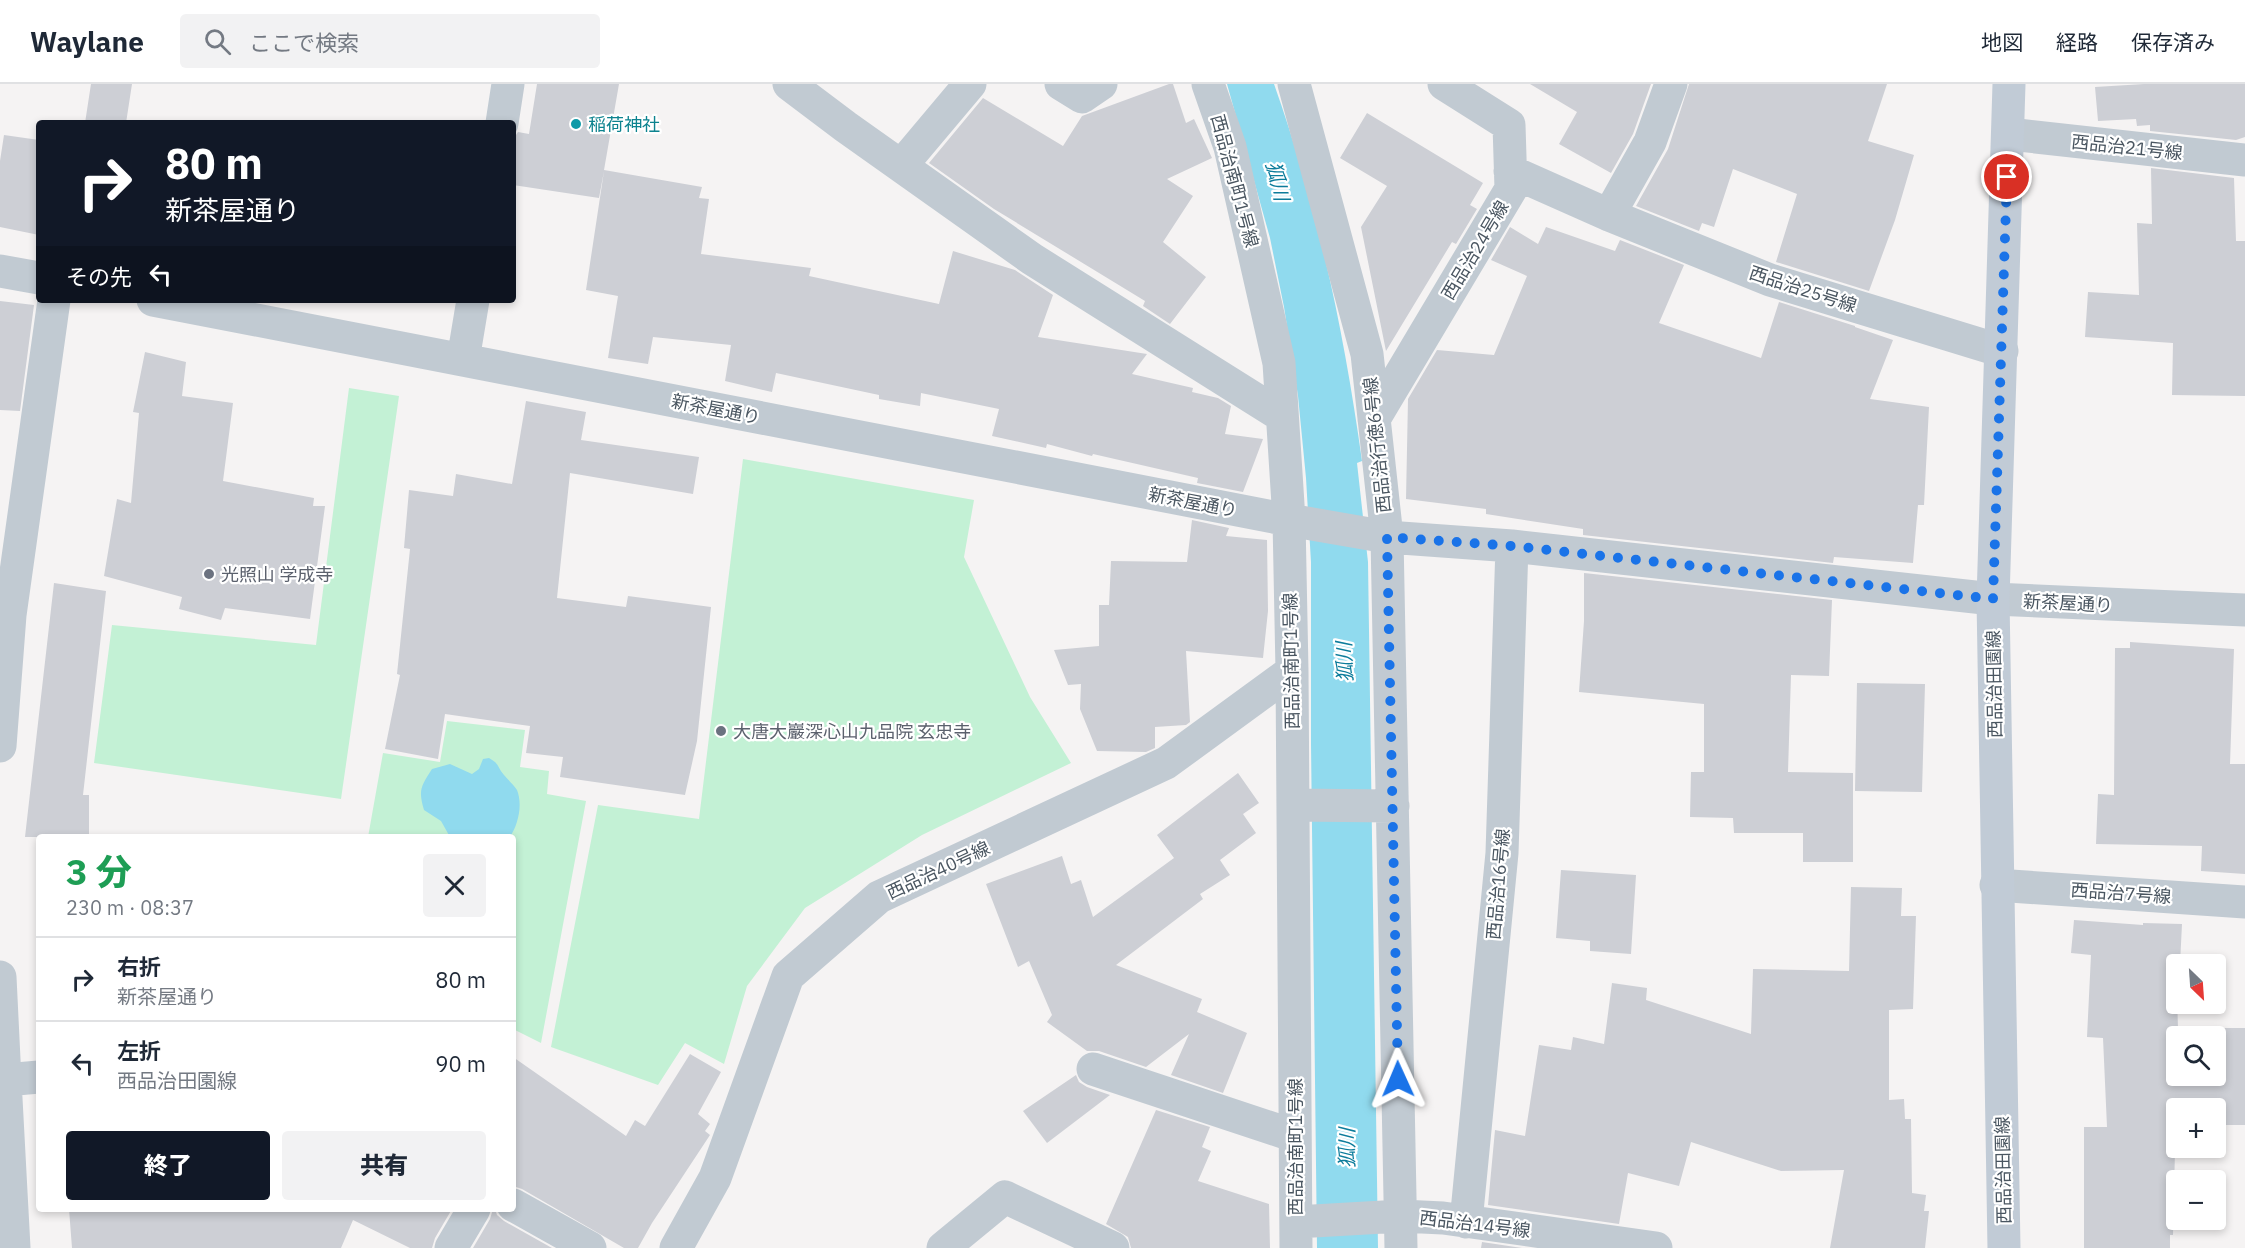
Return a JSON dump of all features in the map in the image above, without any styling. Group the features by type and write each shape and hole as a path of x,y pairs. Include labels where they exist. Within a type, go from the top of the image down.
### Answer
{"street":[{"path":"502,120 508,84"},
{"path":"789,84 1032,259 1282,416"},
{"path":"901,166 969,84"},
{"path":"1061,84 1082,97 1101,84"},
{"name":"西品治南町1号線","path":"1208,84 1233,159 1279,363 1289,520 1295,1137 1301,1230"},
{"name":"西品治行徳6号線","path":"1294,84 1367,354 1387,537 1393,806 1394,1216 1401,1248"},
{"name":"西品治24号線","path":"1374,419 1511,189 1509,125 1444,84"},
{"path":"1510,171 1609,215 1650,142 1671,84"},
{"name":"西品治田園線","path":"2004,1248 1996,885 1993,599 2009,84"},
{"name":"西品治21号線","path":"2008,134 2245,160"},
{"name":"西品治25号線","path":"1609,215 1770,280 2001,351"},
{"path":"0,271 36,277"},
{"path":"0,746 9,615 54,303"},
{"name":"新茶屋通り","path":"168,303 1387,537 1512,546 1993,599 2245,610"},
{"path":"463,360 472,303"},
{"name":"西品治16号線","path":"1466,1222 1502,853 1512,546"},
{"name":"西品治40号線","path":"676,1248 715,1178 788,976 879,897 1166,763 1292,671"},
{"path":"1293,805 1393,806"},
{"name":"西品治7号線","path":"1996,885 2245,902"},
{"path":"0,977 14,1248"},
{"path":"1093,1069 1295,1137"},
{"path":"4,1080 36,1077"},
{"path":"943,1248 1005,1197 1113,1248"},
{"path":"516,1207 590,1248"},
{"path":"451,1248 472,1212"},
{"name":"西品治14号線","path":"1301,1230 1394,1216 1466,1222 1656,1248"}],"green space":[{"path":"349,388 399,396 341,799 94,763 112,625 316,645"},
{"path":"743,459 974,500 964,557 1030,697 1071,763 922,835 805,908 747,986 724,1064 685,1043 658,1085 551,1047 598,805 699,819"},
{"path":"447,721 525,730 520,767 549,771 547,794 586,801 541,1043 516,1030 516,834 369,834 383,753 440,762"}],"water":[{"name":"狐川","path":"1227,84 1274,84 1304,177 1328,270 1347,365 1362,461 1357,463 1368,562 1378,1248 1317,1248 1311,562 1306,478 1298,396 1284,307 1270,238"},
{"path":"489,758 497,764 517,790 520,808 513,832 512,834 448,834 441,821 424,810 421,798 423,784 432,769 450,764 472,774 479,769 483,759"}],"building":[{"path":"91,84 132,84 126,120 85,120"},
{"path":"537,84 619,84 604,170 702,187 699,198 709,199 701,254 811,268 809,276 939,304 953,251 1015,270 1053,295 1038,337 1147,354 1132,374 1193,388 1192,392 1218,398 1231,406 1225,434 1263,439 1243,492 1197,483 1198,478 1093,454 1092,456 1047,444 1046,448 992,436 999,409 921,393 920,406 879,399 879,395 776,373 772,392 725,381 731,345 653,337 648,364 608,358 618,296 586,290 604,171 599,198 516,185 516,135 518,132 529,134"},
{"path":"1173,84 1186,123 1194,119 1212,158 1167,179 1193,196 1163,242 1206,277 1170,324 1143,306 1145,301 994,209 929,163 983,98 1063,146 1082,116"},
{"path":"1530,84 1651,84 1633,134 1611,173 1559,144 1577,112"},
{"path":"1689,84 1887,84 1868,141 1914,155 1895,220 1869,291 1776,262 1797,194 1733,169 1714,227 1702,223 1699,231 1636,206 1668,149"},
{"path":"2144,84 2245,84 2245,137 2236,140 2150,131 2150,125 2137,126 2136,119 2098,121 2095,87"},
{"path":"1367,113 1483,183 1470,205 1477,209 1456,244 1452,242 1386,351 1361,227 1387,186 1340,158"},
{"path":"4,135 36,140 36,234 0,227 0,161"},
{"path":"2151,168 2234,178 2236,241 2245,241 2245,396 2172,395 2173,343 2085,337 2088,292 2139,295 2137,223 2152,224"},
{"path":"1510,227 1538,244 1546,227 1615,251 1620,240 1684,265 1659,323 1761,358 1779,302 1893,340 1870,399 1929,407 1924,505 1918,505 1913,563 1834,557 1833,563 1583,535 1583,529 1486,514 1486,509 1406,499 1408,399 1437,350 1494,355 1527,276 1491,260"},
{"path":"0,301 34,305 20,411 0,410"},
{"path":"145,352 186,362 182,396 233,403 223,481 314,498 313,506 325,506 310,619 225,608 221,620 179,609 182,597 104,576 117,499 131,503 139,413 133,412"},
{"path":"526,401 586,412 581,440 699,457 693,494 570,473 557,598 626,607 628,596 711,607 697,741 685,795 560,777 563,757 526,753 530,726 445,714 438,759 385,749 400,675 397,674 410,549 404,548 409,490 453,496 456,474 512,484"},
{"path":"1192,520 1229,528 1226,536 1267,540 1268,611 1263,658 1186,651 1190,722 1186,725 1155,727 1155,748 1146,752 1097,751 1080,709 1081,684 1068,685 1054,650 1099,646 1099,605 1109,605 1111,561 1187,562"},
{"path":"1584,573 1832,600 1829,676 1791,675 1788,772 1853,773 1853,862 1803,862 1803,833 1734,833 1733,818 1690,817 1691,772 1704,772 1704,704 1579,692 1584,621"},
{"path":"54,583 106,591 83,795 89,795 89,834 36,834 36,837 25,837"},
{"path":"2130,642 2234,649 2230,764 2245,764 2245,874 2201,871 2202,846 2096,844 2098,794 2114,795 2115,648 2130,648"},
{"path":"1857,683 1925,684 1922,792 1855,791"},
{"path":"1238,773 1259,803 1243,814 1256,833 1220,860 1230,875 1200,894 1203,899 1116,965 1202,999 1197,1012 1247,1033 1223,1093 1171,1075 1189,1034 1146,1067 1099,1051 1087,1051 1047,1022 1052,1015 1029,961 1018,967 986,884 1062,856 1071,884 1081,880 1093,917 1174,858 1157,835"},
{"path":"1561,870 1636,875 1631,954 1590,951 1590,941 1556,938"},
{"path":"1851,887 1902,888 1901,916 1916,916 1913,1009 1889,1010 1889,1100 1904,1099 1905,1119 1911,1119 1912,1193 1926,1195 1924,1211 1929,1211 1925,1248 1830,1248 1844,1170 1781,1171 1691,1142 1679,1186 1628,1173 1619,1224 1488,1205 1495,1130 1525,1136 1539,1045 1571,1050 1573,1037 1604,1044 1612,983 1647,988 1646,1000 1751,1034 1753,969 1849,971"},
{"path":"2074,920 2143,925 2143,923 2182,924 2180,954 2166,954 2166,1014 2178,1014 2178,1026 2166,1026 2166,1086 2226,1086 2226,1028 2245,1028 2245,1125 2226,1125 2226,1098 2166,1098 2166,1158 2175,1158 2175,1170 2166,1170 2166,1230 2173,1230 2173,1235 2170,1235 2170,1248 2084,1248 2084,1127 2107,1127 2103,1038 2087,1037 2091,955 2071,953"},
{"path":"690,1054 721,1072 698,1114 710,1124 705,1131 710,1135 638,1248 624,1248 516,1187 516,1059 626,1136 635,1120 645,1126"},
{"path":"1076,1075 1079,1082 1087,1087 1110,1095 1047,1143 1023,1111"},
{"path":"1156,1110 1210,1127 1202,1147 1211,1151 1198,1181 1269,1204 1270,1248 1131,1248 1128,1237 1106,1224"},
{"path":"69,1212 450,1212 435,1238 432,1248 410,1248 353,1220 341,1248 72,1248"},
{"path":"492,1212 496,1212 504,1221 552,1248 473,1248"},
{"path":"1482,1242 1522,1248 1481,1248"}],"place":[{"name":"稲荷神社","path":"576,124"},
{"name":"光照山 学成寺","path":"209,574"},
{"name":"大唐大巖深心山九品院 玄忠寺","path":"721,731"}],"route":[{"path":"1398,1079 1387,537 1512,546 1993,599 2007,177"}]}
